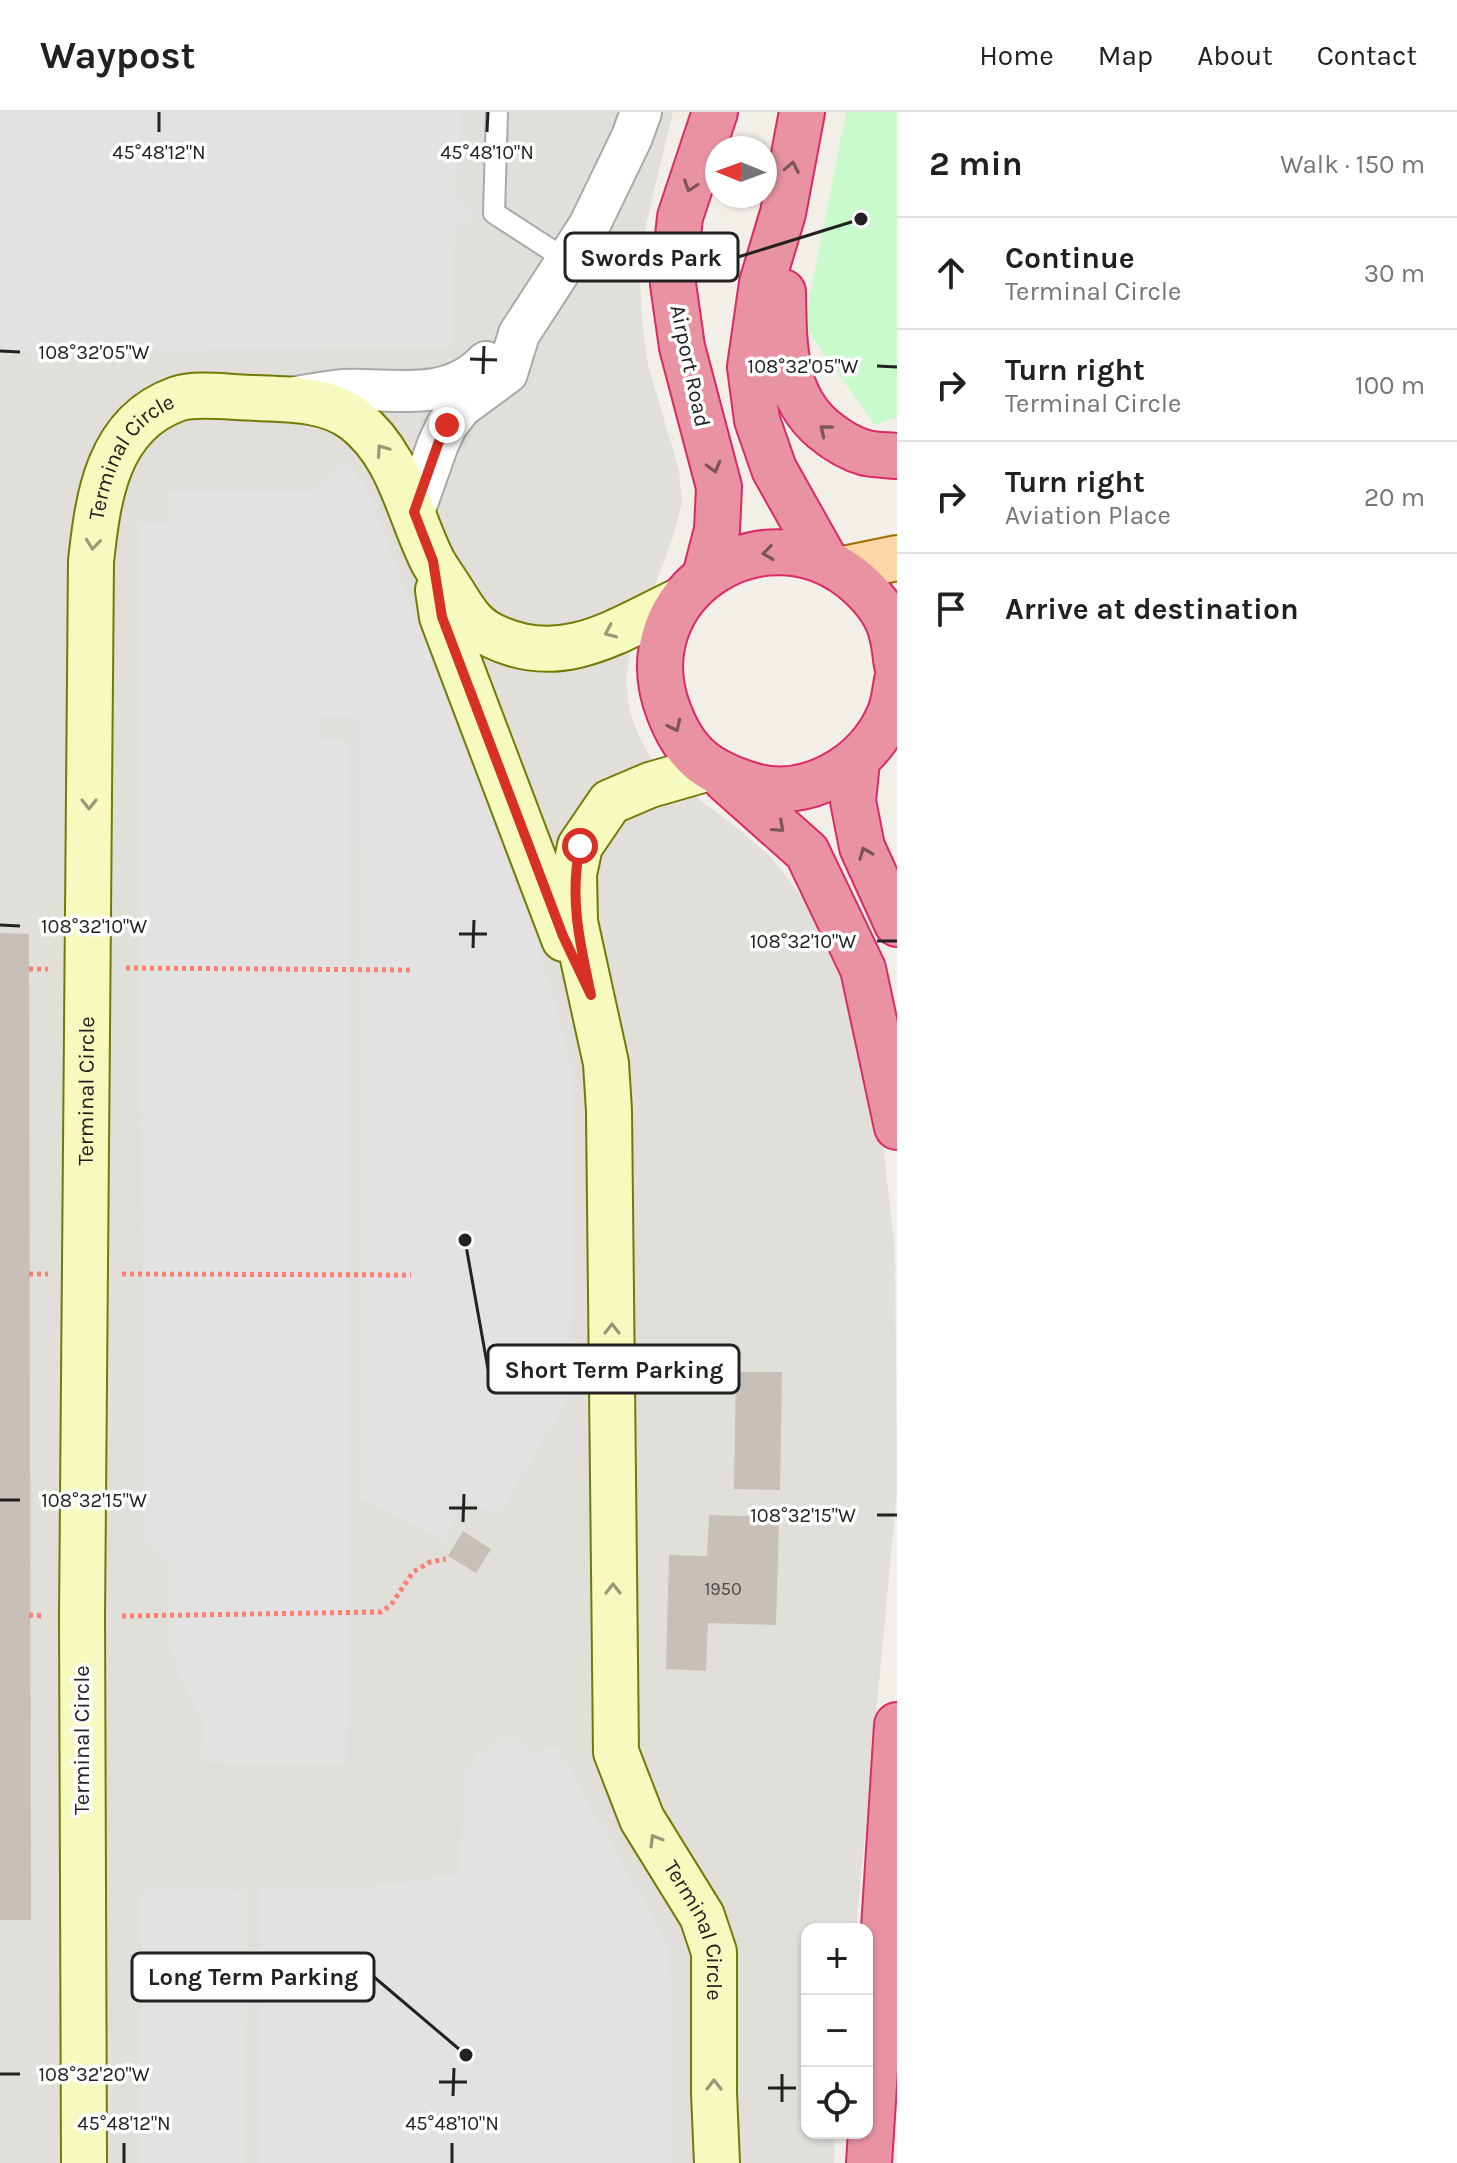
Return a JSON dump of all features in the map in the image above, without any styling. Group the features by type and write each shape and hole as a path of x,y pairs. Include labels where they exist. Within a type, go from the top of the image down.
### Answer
{"highway":[{"name":"Airport Road","path":"715,112 680,217 673,284 682,347 719,487 717,530 693,588 662,643 660,690 677,734 715,772 767,790 815,785 857,761 876,739 895,701"},
{"path":"802,112 783,213 762,283 750,367 757,420 774,469 834,564 873,597 892,633 897,665"},
{"path":"783,213 784,351 794,391 812,419 834,438 865,453 897,456"},
{"path":"693,588 742,556 785,550 834,564"},
{"path":"857,761 853,801 862,847 897,924"},
{"path":"715,772 807,852 863,969 897,1127"},
{"path":"869,2163 897,1725"}],"main road":[{"path":"834,564 897,558"}],"street":[{"path":"414,512 447,425 461,407 507,373 519,334 568,261 612,181 641,112"},
{"path":"281,399 343,390 444,388 464,382 495,351 519,334"},
{"name":"Terminal Circle","path":"84,2163 82,1616 91,561 97,503 108,467 128,434 151,414 178,398 281,399 319,404 341,410 356,421 386,455 414,512 433,561 471,621 491,635 533,649 559,650 584,644 693,588"},
{"name":"Terminal Circle","path":"433,561 442,617 563,936 591,995"},
{"name":"Terminal Circle","path":"715,772 650,785 610,802 580,846 574,874 575,922 606,1063 609,1111 616,1752 642,1819 702,1916 714,1952 717,2163"}],"lane":[{"path":"497,112 484,213 568,261"}],"path":[{"path":"193,967 411,970"},
{"path":"29,1274 411,1275"},
{"path":"29,1615 381,1612 391,1605 413,1572 430,1562 446,1559"}],"shaded area":[{"path":"0,112 673,112 646,225 640,279 648,365 679,470 682,503 673,537 630,652 626,680 629,709 639,737 656,767 771,857 803,898 827,939 847,986 882,1136 895,1249 897,1491 857,1923 801,1923 801,2139 836,2139 834,2163 0,2163"},
{"path":"0,112 459,112 456,194 475,213 455,229 450,347 0,353"},
{"path":"347,461 369,493 534,934 560,1019 574,1084 569,1397 498,1515 466,1498 443,1541 361,1498 358,718 319,717 319,739 347,740 346,1763 201,1762 203,1722 169,1649 169,1561 143,1534 140,523 168,523 168,491 317,490"},
{"path":"514,1734 531,1755 556,1746 670,1948 671,2163 261,2163 261,1888 364,1888 461,1874 463,1777 479,1753"},
{"path":"142,1889 247,1890 245,2163 141,2163"}],"green space":[{"path":"846,112 897,112 897,417 875,425 804,326"}],"building":[{"path":"0,933 29,934 31,1920 0,1920"},
{"path":"736,1372 782,1372 780,1490 734,1489"},
{"path":"709,1515 779,1517 776,1625 708,1623 706,1671 666,1669 669,1555 707,1556"},
{"path":"463,1531 491,1549 476,1573 448,1556"}],"place":[{"name":"Swords Park","path":"861,219"},
{"name":"Short Term Parking","path":"465,1240"},
{"name":"Long Term Parking","path":"466,2055"}],"route":[{"path":"447,425 414,512 433,561 442,617 563,936 591,995 575,922 574,874 580,846"}]}
